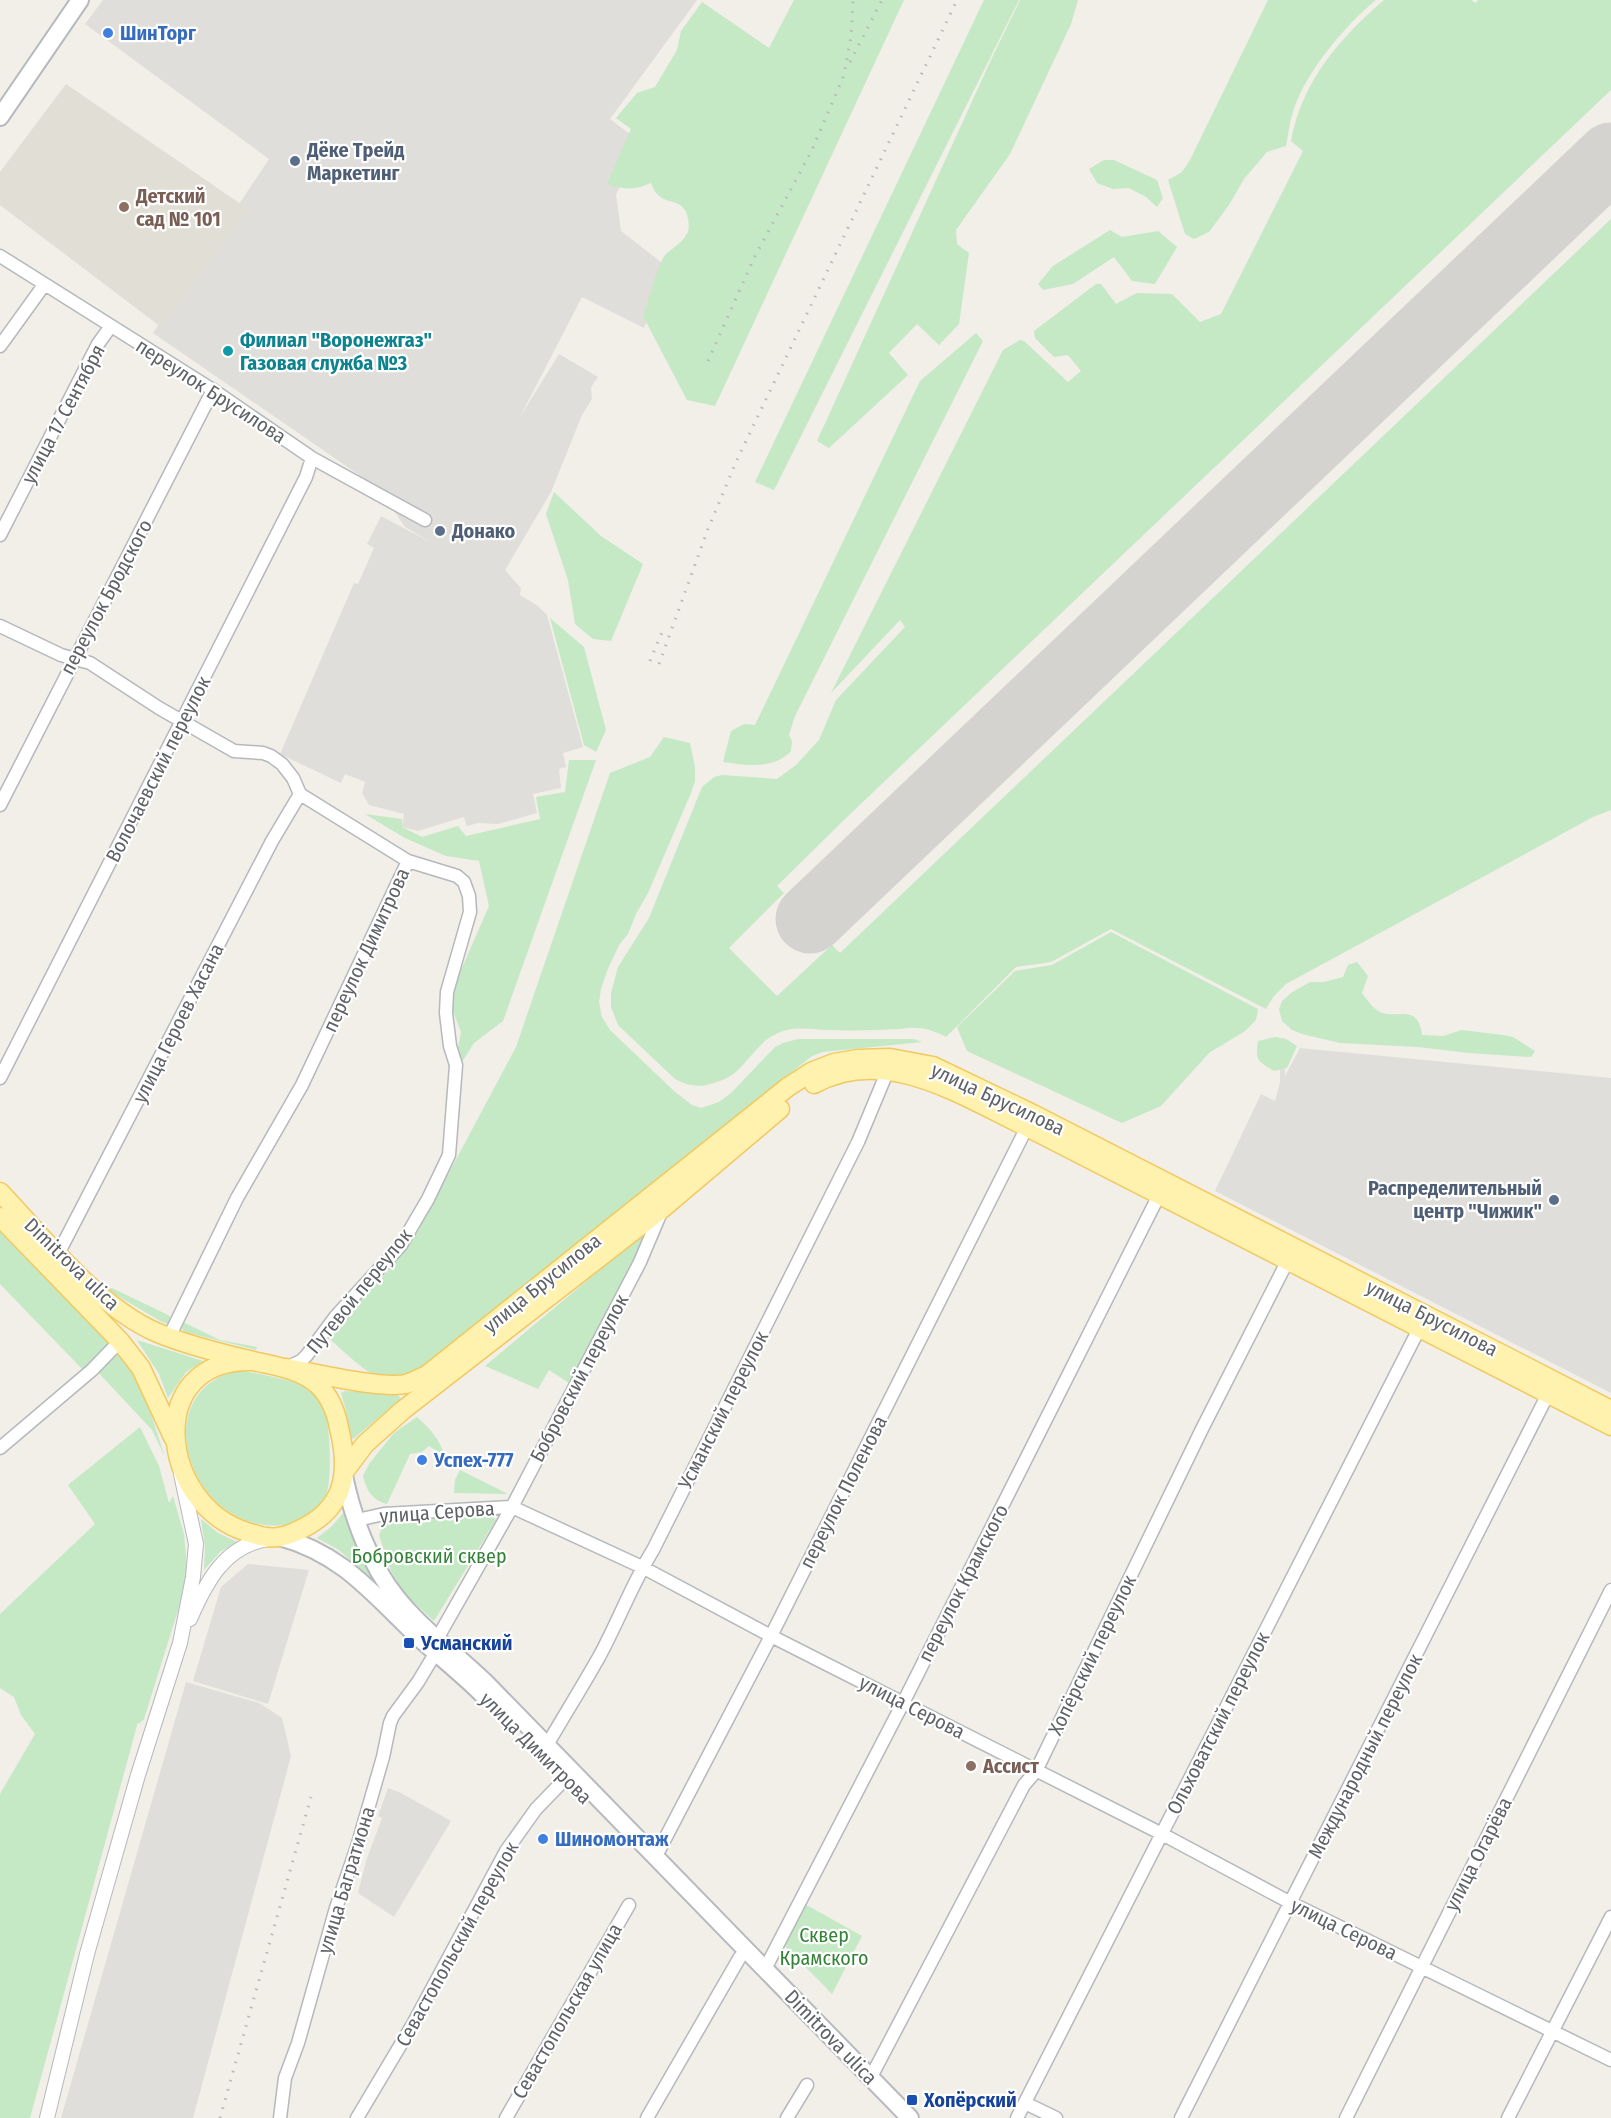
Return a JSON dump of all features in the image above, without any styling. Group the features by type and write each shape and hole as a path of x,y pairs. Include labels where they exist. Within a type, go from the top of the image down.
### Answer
{"main road":[{"path":"0,117 80,0"},
{"name":"улица Брусилова","path":"286,1368 363,1382 397,1385 422,1377 788,1087 811,1072 834,1063 858,1059 890,1058 933,1066 1033,1114 1486,1354 1548,1394 1611,1426"},
{"name":"улица Брусилова","path":"344,1474 365,1444 403,1410 663,1208 799,1093 831,1077 866,1070 888,1070 932,1082 1027,1127 1419,1329 1486,1354 1611,1410"},
{"name":"Dimitrova ulica","path":"0,1192 58,1254 118,1311 169,1337 251,1361"},
{"name":"Dimitrova ulica","path":"0,1217 120,1341 141,1368 178,1453"},
{"name":"улица Димитрова","path":"437,1646 335,1561 304,1544 241,1530 214,1515 192,1490 178,1453 175,1425 178,1409 197,1379 222,1364 251,1361 286,1368 316,1384 330,1401 340,1432 344,1474 357,1520 381,1577 398,1599 437,1646 480,1692 895,2118"},
{"name":"улица Димитрова","path":"277,1538 298,1530 324,1515 338,1496 344,1474"},
{"name":"Dimitrova ulica","path":"437,1646 487,1684 910,2118"}],"street":[{"name":"переулок Брусилова","path":"0,256 213,390 312,458 425,520"},
{"path":"0,346 44,285"},
{"name":"улица 17 Сентября","path":"0,535 98,344 111,326"},
{"name":"переулок Бродского","path":"0,805 213,390"},
{"name":"Волочаевский переулок","path":"0,1078 306,477 312,458"},
{"name":"переулок Димитрова","path":"0,626 61,655 90,663 181,721 234,751 263,753 271,756 282,764 293,778 300,794 408,861 302,1085 237,1198 169,1337"},
{"name":"улица Героев Хасана","path":"58,1254 272,841 300,794"},
{"name":"Путевой переулок","path":"286,1368 308,1355 336,1316 389,1260 420,1214 449,1155 456,1065 450,1046 446,1013 447,992 470,912 469,896 464,882 457,876 408,861"},
{"name":"Усманский переулок","path":"547,1745 599,1657 642,1567 653,1550 858,1142 888,1070"},
{"name":"переулок Поленова","path":"656,1856 771,1636 1027,1127"},
{"name":"переулок Крамского","path":"765,1969 904,1701 1159,1195"},
{"name":"Бобровский переулок","path":"437,1646 640,1262 663,1208"},
{"name":"Хопёрский переулок","path":"871,2078 1024,1785 1036,1771 1202,1429 1288,1260"},
{"name":"Ольховатский переулок","path":"1017,2118 1419,1329"},
{"path":"0,1448 92,1370 120,1341"},
{"name":"Международный переулок","path":"1180,2118 1548,1394"},
{"path":"178,1453 196,1544 193,1577 180,1643"},
{"name":"улица Серова","path":"357,1520 384,1514 512,1507 642,1567 771,1636 904,1701 1291,1903 1611,2060"},
{"path":"47,2118 87,1954 138,1775 180,1643 201,1593 218,1567 248,1544 277,1538"},
{"name":"улица Огарёва","path":"1346,2118 1611,1590"},
{"name":"улица Багратиона","path":"280,2118 285,2078 298,2043 336,1908 357,1847 383,1757 390,1723 418,1682 437,1646"},
{"name":"Севастопольский переулок","path":"357,2118 413,2025 506,1851 536,1809 566,1778"},
{"name":"Севастопольская улица","path":"506,2118 629,1905"},
{"path":"1508,2118 1611,1917"},
{"path":"646,2118 740,1957"},
{"path":"787,2118 807,2085"},
{"path":"1025,2103 1056,2118"}],"shaded area":[{"path":"103,0 697,0 610,119 643,144 616,194 621,231 670,269 644,328 582,297 520,417 559,354 598,377 591,387 592,399 582,415 551,492 505,570 521,588 520,595 538,606 547,615 583,747 563,753 566,767 559,769 561,788 533,794 537,813 498,824 478,823 467,826 464,817 418,831 402,827 404,814 369,805 362,793 365,782 345,774 341,783 280,754 354,583 358,584 374,548 367,544 381,516 432,543 405,527 378,488 153,333 269,159 85,24"},
{"name":"Детский сад № 101","path":"66,84 248,209 161,327 0,205 0,172"},
{"path":"1300,1048 1611,1078 1611,1393 1215,1191 1261,1094 1275,1101 1280,1082 1280,1069 1285,1069 1285,1076"},
{"path":"248,1564 309,1570 268,1704 193,1681 221,1587"},
{"path":"186,1682 259,1703 282,1718 291,1756 193,2118 61,2118"},
{"path":"388,1788 451,1821 394,1917 358,1893 366,1861 382,1818 378,1816"}],"green space":[{"path":"794,0 904,0 715,406 687,400 643,316 662,259 688,232 688,218 681,206 659,196 651,183 629,188 607,184 631,129 616,118 637,93 655,87 677,50 681,31 702,2 769,48"},
{"path":"984,0 1019,0 774,490 755,482"},
{"path":"1020,0 1078,0 1071,24 1010,154 956,230 957,244 969,253 959,324 939,345 917,324 889,353 908,375 829,448 817,441"},
{"path":"1268,0 1376,0 1338,37 1305,84 1291,119 1286,146 1267,152 1244,179 1229,205 1209,232 1194,239 1185,234 1168,180 1182,172 1190,160"},
{"path":"1384,0 1471,0 1476,3 1478,0 1611,0 1611,90 845,819 777,886 784,893 729,948 777,996 832,945 840,953 1611,219 1611,810 1593,817 1286,984 1273,997 1266,1009 1111,929 1051,962 1016,967 946,1037 919,1028 783,1031 758,1047 738,1070 725,1079 697,1086 675,1079 618,1025 611,1007 611,993 618,967 649,918 702,787 714,777 722,775 777,779 796,765 819,740 836,700 905,627 900,620 831,693 1003,350 1020,340 1024,341 1068,382 1081,371 1068,355 1054,357 1035,338 1034,331 1096,284 1101,284 1116,304 1137,293 1172,294 1200,322 1221,314 1303,151 1291,141 1296,119 1313,80 1352,30"},
{"path":"1104,160 1114,160 1157,180 1163,198 1157,207 1146,197 1129,188 1113,189 1097,183 1089,169"},
{"path":"1110,230 1122,237 1158,231 1177,247 1155,284 1132,281 1114,257 1073,284 1043,290 1038,284 1053,266"},
{"path":"976,333 983,341 795,716 789,735 792,741 791,751 768,764 723,762 731,731 744,724 755,725 920,381"},
{"path":"554,492 601,536 643,564 611,641 593,639 575,624 568,580 546,514"},
{"path":"550,618 584,647 606,730 596,752 584,745"},
{"path":"664,737 690,743 695,767 695,781 648,893 607,971 599,1002 602,1017 610,1030 674,1091 692,1105 701,1108 719,1102 731,1093 775,1047 783,1043 798,1039 914,1039 922,1042 823,1052 812,1056 424,1366 396,1376 384,1377 373,1374 329,1337 340,1322 392,1267 417,1233 516,1047 610,773 650,757"},
{"path":"569,760 596,760 503,1021 474,1043 462,1062 457,1053 461,1032 453,1011 451,993 489,906 479,861 446,856 405,838 365,814 402,819 402,827 422,837 458,826 466,836 540,819 536,797 565,792"},
{"path":"1111,932 1258,1009 1256,1020 1245,1031 1209,1053 1161,1106 1122,1123 967,1051 957,1027 1015,971 1052,965"},
{"path":"1357,962 1368,976 1362,993 1376,1010 1382,1013 1412,1016 1417,1019 1422,1035 1443,1036 1462,1030 1503,1035 1513,1037 1535,1051 1531,1057 1340,1043 1302,1034 1292,1030 1282,1021 1279,1009 1282,1001 1291,993 1310,982 1324,982 1343,977 1348,965"},
{"path":"1275,1037 1286,1039 1297,1046 1287,1068 1274,1071 1259,1060 1257,1053 1258,1041"},
{"path":"651,1227 657,1232 586,1352 572,1385 549,1370 538,1389 485,1366"},
{"path":"0,1231 111,1345 84,1371 0,1284"},
{"path":"112,1288 172,1319 168,1324 162,1322 106,1289"},
{"path":"181,1321 220,1340 257,1347 256,1350 185,1332 179,1326"},
{"path":"137,1340 203,1361 186,1372 168,1398 159,1374"},
{"path":"115,1351 125,1362 140,1387 165,1457 152,1430 95,1369"},
{"path":"240,1370 278,1378 307,1388 316,1396 324,1410 330,1449 327,1491 325,1498 316,1509 293,1523 265,1525 237,1517 214,1500 198,1477 188,1451 187,1425 194,1401 212,1382"},
{"path":"345,1391 398,1395 401,1399 353,1439 350,1436 341,1393"},
{"path":"417,1417 434,1435 445,1456 429,1446 422,1452 410,1454 387,1504 377,1500 366,1486 363,1476 369,1464 394,1433"},
{"path":"140,1427 159,1466 169,1503 173,1496 184,1534 187,1567 180,1604 144,1719 139,1724 138,1722 30,2118 0,2118 0,1794 35,1734 21,1715 14,1697 0,1688 0,1614 95,1524 68,1485"},
{"path":"460,1470 508,1494 454,1493 455,1480"},
{"path":"346,1510 379,1583 377,1585 339,1550 317,1538"},
{"name":"Бобровский сквер","path":"492,1515 496,1520 434,1621 404,1593 391,1571 379,1535 385,1520"},
{"path":"201,1519 218,1533 237,1542 220,1552 204,1570 205,1547"},
{"name":"Сквер Крамского","path":"803,1903 862,1936 832,1994 783,1944"}],"runway":[{"path":"810,919 1611,157"}],"railway":[{"path":"708,361 754,258 812,150 844,75 851,37 853,0"},
{"path":"850,62 882,0"},
{"path":"659,664 708,529 736,462 957,0"},
{"path":"650,661 663,630"},
{"path":"220,2118 311,1797"}],"place":[{"name":"ШинТорг","path":"108,33"},
{"name":"Дёке Трейд Маркетинг","path":"295,161"},
{"name":"Детский сад № 101","path":"124,207"},
{"name":"Филиал \"Воронежгаз\" Газовая служба №3","path":"228,351"},
{"name":"Донако","path":"440,531"},
{"name":"Распределительный центр \"Чижик\"","path":"1554,1200"},
{"name":"Успех-777","path":"422,1460"},
{"name":"Усманский","path":"409,1643"},
{"name":"Ассист","path":"971,1766"},
{"name":"Шиномонтаж","path":"543,1839"},
{"name":"Хопёрский","path":"912,2100"}]}
